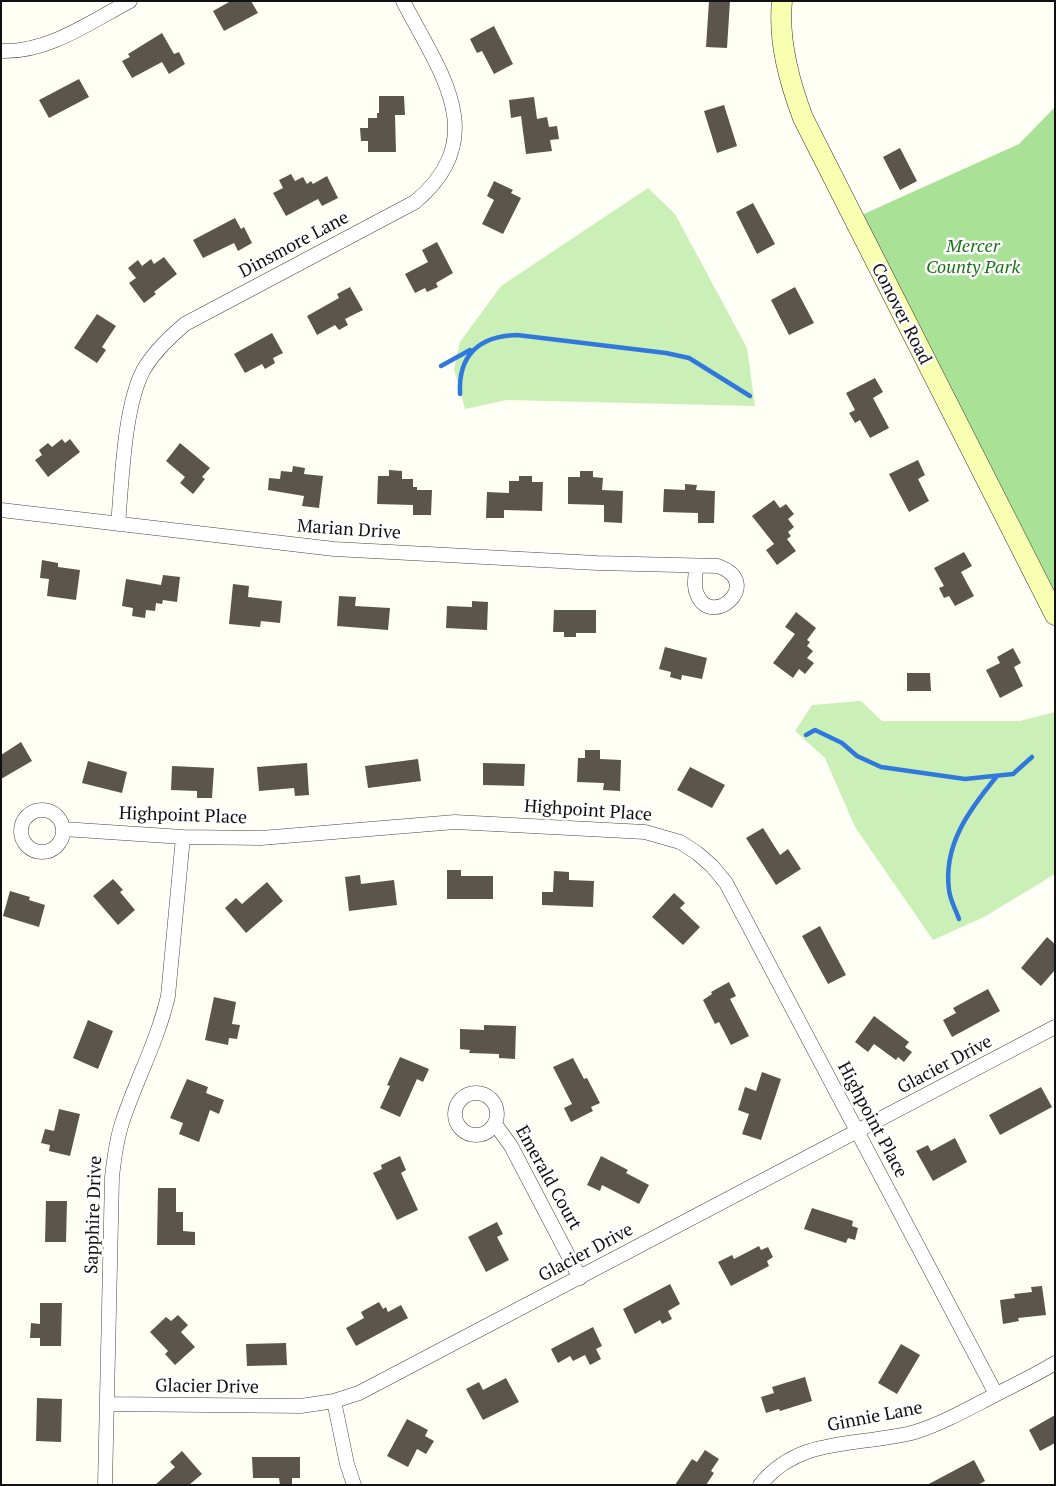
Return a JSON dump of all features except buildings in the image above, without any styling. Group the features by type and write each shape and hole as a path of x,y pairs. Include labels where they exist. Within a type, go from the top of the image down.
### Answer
{"street":[{"path":"1,51 35,48 48,43 130,1"},
{"name":"Dinsmore Lane","path":"118,524 131,406 143,371 166,339 185,324 415,202 439,178 448,163 456,129 454,108 449,90 403,1"},
{"name":"Conover Road","path":"782,1 785,59 792,89 803,118 1055,615"},
{"name":"Marian Drive","path":"1,510 334,549 696,566"},
{"name":"Highpoint Place","path":"63,829 227,839 303,836 408,824 455,822 645,832 680,842 712,866 726,883 996,1394"},
{"name":"Sapphire Drive","path":"106,1485 112,1177 115,1148 122,1124 163,1020 168,996 183,837"},
{"name":"Glacier Drive","path":"107,1404 301,1406 334,1402 359,1393 1055,1027"},
{"name":"Emerald Court","path":"495,1124 511,1146 580,1278"},
{"name":"Ginnie Lane","path":"760,1485 780,1466 797,1455 817,1447 914,1432 938,1424 1055,1364"},
{"path":"334,1402 347,1464 354,1485"}],"green space":[{"name":"Mercer County Park","path":"1055,107 1055,615 855,218 1019,144"},
{"path":"648,188 675,214 747,348 755,406 507,400 465,409 454,369 460,342 501,286"},
{"path":"861,701 882,721 1020,721 1055,712 1055,874 984,917 933,940 855,827 825,758 795,731 812,705"}],"waterway":[{"path":"460,394 460,381 463,369 473,351 491,339 517,335 666,353 689,358 750,396"},
{"path":"441,366 470,350"},
{"path":"806,735 815,730 842,743 857,756 881,767 965,779 1013,774 1032,757"},
{"path":"959,919 949,890 950,858 954,843 968,815 997,776"}]}
